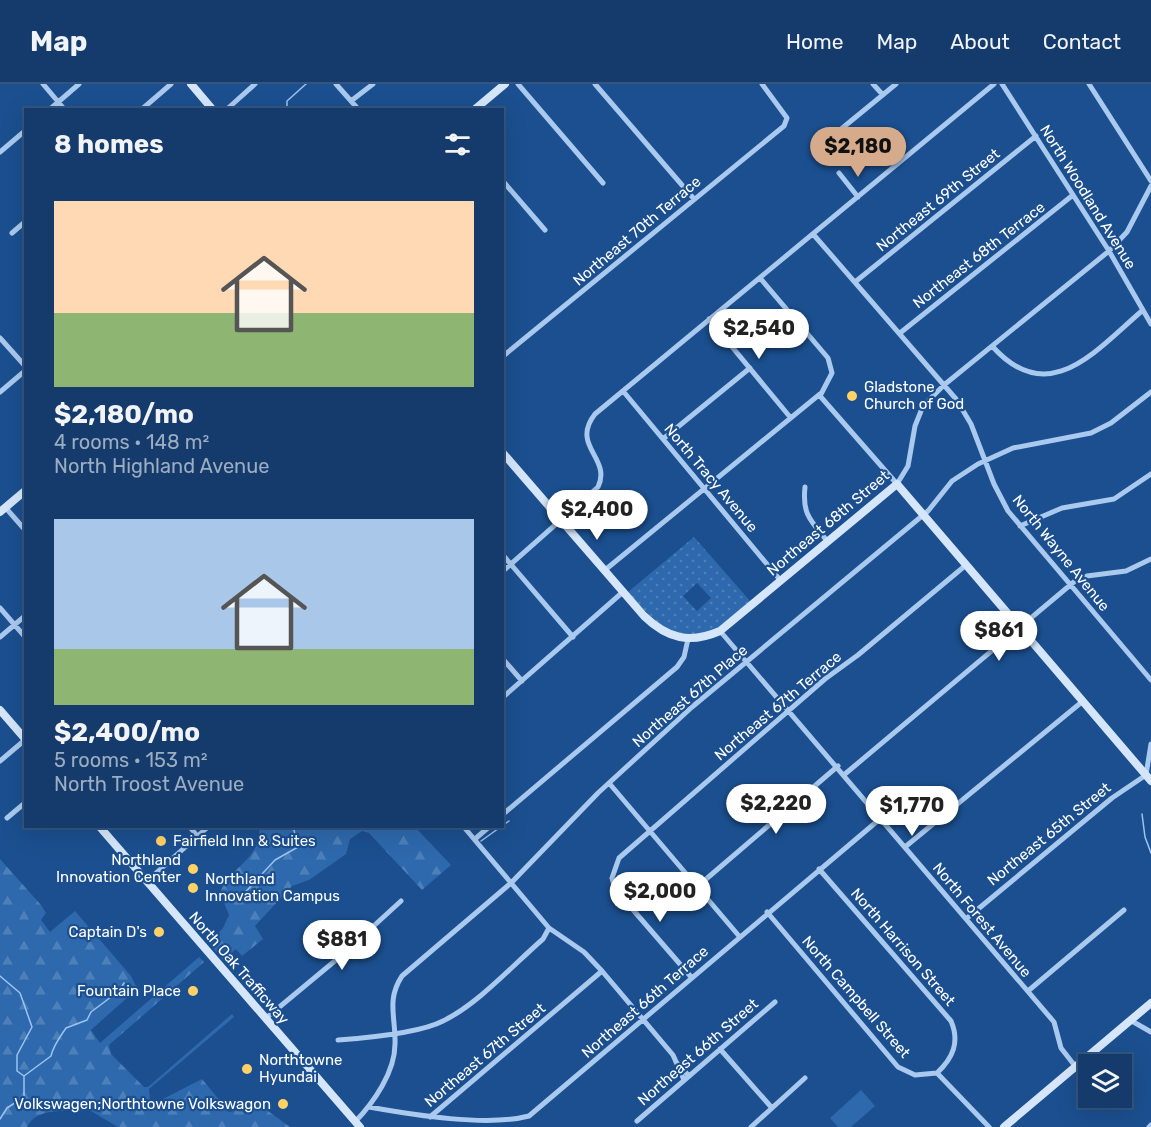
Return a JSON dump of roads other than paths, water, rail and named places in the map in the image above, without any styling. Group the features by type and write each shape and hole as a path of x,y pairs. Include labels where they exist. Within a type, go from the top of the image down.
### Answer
{"street":[{"path":"42,84 63,108"},
{"path":"51,108 79,84"},
{"path":"143,108 171,84"},
{"path":"191,84 211,108"},
{"path":"228,108 255,84"},
{"path":"336,84 357,108"},
{"path":"351,101 373,84"},
{"path":"476,108 505,84"},
{"path":"518,84 603,183"},
{"path":"595,84 694,199"},
{"name":"Northeast 70th Terrace","path":"504,355 786,124 787,117 762,84"},
{"path":"873,84 883,95"},
{"path":"829,139 896,84"},
{"path":"504,570 595,492 603,476 586,436 589,422 595,414 994,84"},
{"name":"North Woodland Avenue","path":"1002,84 1109,251 1151,324"},
{"path":"1089,84 1151,181"},
{"path":"0,152 24,132"},
{"name":"Northeast 69th Street","path":"855,282 1036,136"},
{"path":"839,173 858,197"},
{"path":"504,182 545,230"},
{"name":"Northeast 68th Street","path":"688,639 705,638 720,631 897,484 908,466 915,426 923,406 944,385 1109,251 1126,232 1151,186"},
{"name":"Northeast 68th Terrace","path":"900,333 1073,195"},
{"path":"12,233 24,223"},
{"name":"North Wayne Avenue","path":"813,234 944,385 967,417 1003,503 1151,680"},
{"path":"605,570 820,394 832,373 828,358 760,278"},
{"path":"992,346 1020,370 1052,374 1074,366 1143,310"},
{"path":"709,319 790,417"},
{"path":"0,338 24,366"},
{"path":"663,439 750,368"},
{"path":"0,392 24,370"},
{"name":"North Tracy Avenue","path":"623,391 781,580"},
{"name":"Northeast 67th Place","path":"358,1124 392,1063 396,1043 392,995 402,976 511,883 609,783 692,707 933,507 952,481 1012,448 1091,433 1111,423 1151,392"},
{"path":"820,394 1020,629 1149,776"},
{"path":"504,454 656,627 677,638 688,639 684,657 677,667 504,813"},
{"path":"1020,526 1062,508 1090,505 1121,496 1151,474"},
{"path":"805,487 806,514 828,542"},
{"path":"24,492 3,510 24,529"},
{"path":"504,556 573,637"},
{"path":"845,774 1071,585 1081,578 1126,571 1151,559"},
{"name":"Northeast 67th Terrace","path":"692,978 615,889 613,872 621,856 825,679 858,655 966,566"},
{"path":"504,696 624,591"},
{"path":"0,608 24,636"},
{"path":"0,637 24,617"},
{"name":"North Forest Avenue","path":"720,631 845,774 1054,1022 1061,1048 1075,1066"},
{"path":"504,660 522,681"},
{"path":"905,847 1083,701"},
{"path":"0,710 24,738"},
{"path":"0,761 24,740"},
{"path":"1149,776 1151,744"},
{"path":"698,886 838,766"},
{"name":"Northeast 65th Street","path":"966,919 1112,798 1149,776"},
{"path":"609,783 739,936"},
{"path":"7,819 24,804"},
{"name":"Northeast 66th Terrace","path":"430,1117 501,1124 529,1116 767,912 881,818"},
{"name":"North Oak Trafficway","path":"101,828 358,1124"},
{"path":"191,828 198,837"},
{"path":"146,882 207,828"},
{"path":"465,828 549,928 584,952 602,972 643,1020 686,1078"},
{"path":"475,839 488,828"},
{"name":"North Harrison Street","path":"819,869 951,1021 956,1038 953,1052 937,1073"},
{"path":"265,1019 342,955 401,901"},
{"path":"1028,991 1124,910"},
{"name":"North Campbell Street","path":"767,912 898,1066 915,1075 937,1073"},
{"path":"339,1040 432,1026 454,1015 543,939 549,928"},
{"name":"Northeast 67th Street","path":"369,1107 430,1117 602,972"},
{"name":"Northeast 66th Street","path":"637,1121 775,1002"},
{"path":"1004,1127 1151,1003"},
{"path":"1130,1020 1151,1032"},
{"path":"720,1049 772,1108"},
{"path":"937,1073 989,1127"},
{"path":"751,1127 805,1078"}],"waterway":[{"path":"287,108 287,101 306,84"},
{"path":"1142,814 1145,837 1151,853"},
{"path":"504,825 509,821"},
{"path":"228,901 239,899 275,860 298,847 294,830 290,828"},
{"path":"481,841 499,828"},
{"path":"0,976 20,993 32,1027 17,1055 17,1071 24,1076"},
{"path":"0,1119 7,1108 24,1097 24,1076 51,1056 66,1028 87,1020 91,1012 119,991 124,983"}],"place":[{"name":"Gladstone Church of God","path":"852,396"},
{"name":"Fairfield Inn & Suites","path":"161,841"},
{"name":"Northland Innovation Center","path":"193,869"},
{"name":"Northland Innovation Campus","path":"193,888"},
{"name":"Captain D's","path":"159,932"},
{"name":"Fountain Place","path":"193,991"},
{"name":"Northtowne Hyundai","path":"247,1069"},
{"name":"Volkswagen;Northtowne Volkswagon","path":"283,1104"}]}
